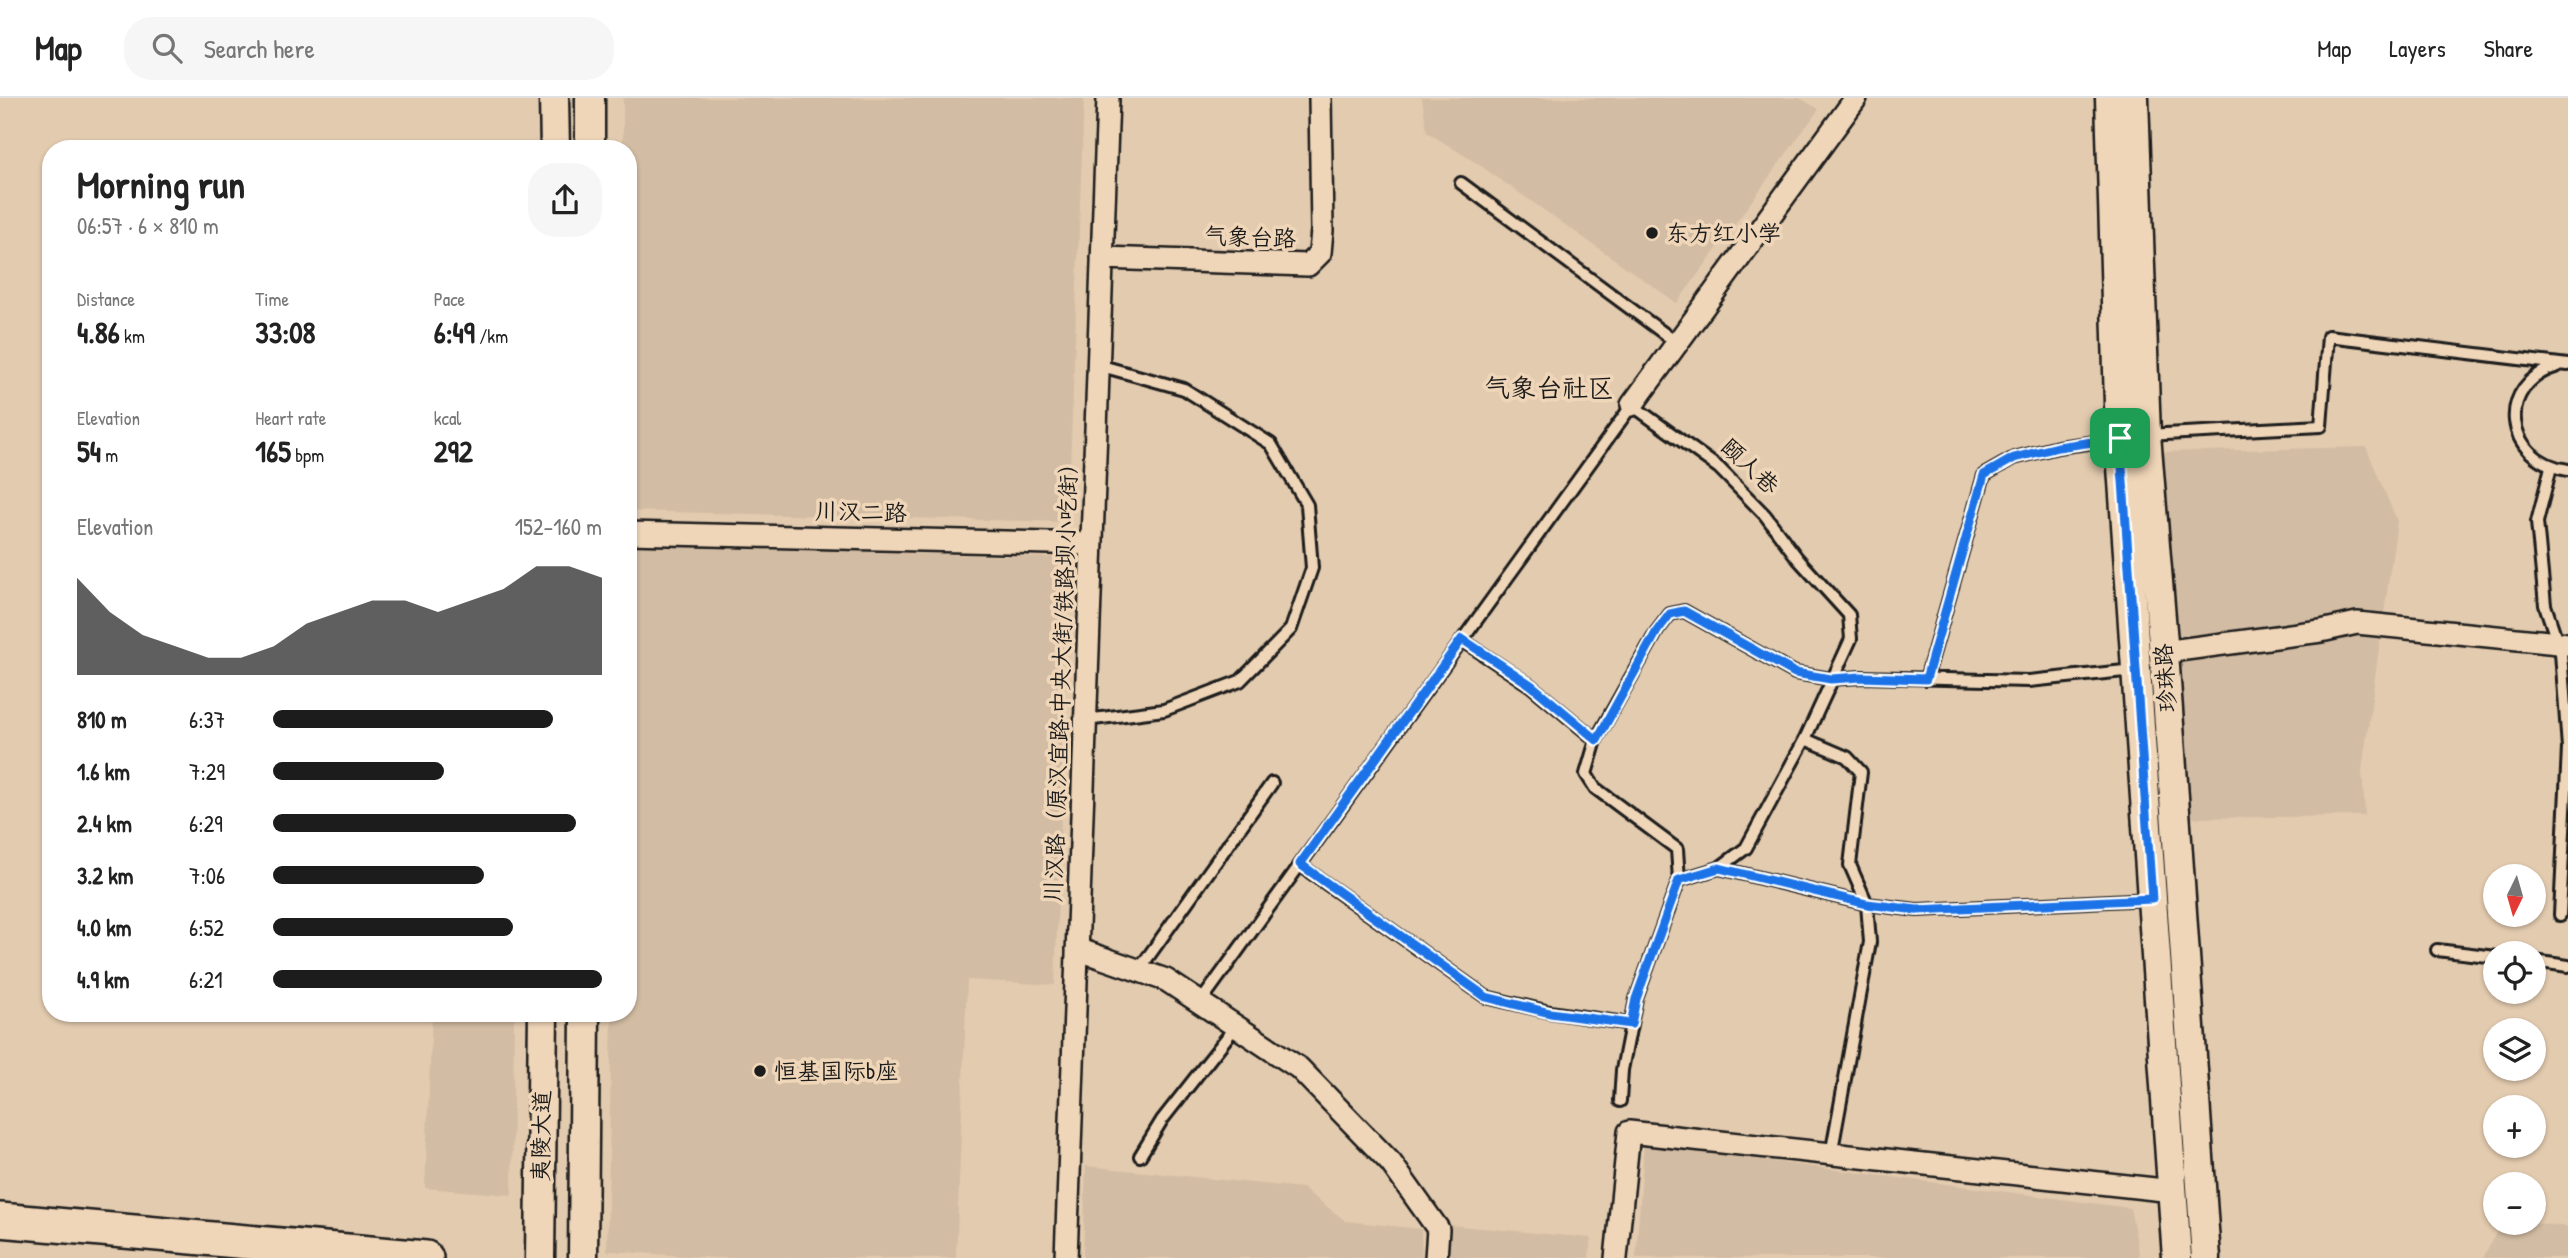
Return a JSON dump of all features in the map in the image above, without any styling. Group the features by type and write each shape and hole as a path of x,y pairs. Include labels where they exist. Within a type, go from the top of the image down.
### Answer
{"highway":[{"path":"0,1220 426,1258"},
{"path":"0,1240 194,1258"}],"main road":[{"path":"554,98 555,140"},
{"path":"590,98 590,140"},
{"name":"珍珠路","path":"2109,98 2133,437 2163,652 2206,1258"},
{"name":"珍珠路","path":"2134,98 2133,437 2137,670 2176,1255"},
{"name":"夷陵大道","path":"540,1258 543,1022"},
{"name":"夷陵大道","path":"583,1258 585,1022"}],"street":[{"name":"川汉路（原汉宜路·中央大街/铁路坝小吃街）","path":"1066,1258 1108,98"},
{"name":"气象台路","path":"1102,258 1308,265 1320,253 1322,230 1321,98"},
{"path":"1632,405 1856,98"},
{"name":"川汉二路","path":"637,533 1092,544"},
{"path":"2163,652 2321,631 2357,623 2563,644"},
{"path":"1077,949 1166,980 1299,1068 1391,1163 1438,1229 1436,1258"},
{"path":"1616,1258 1629,1132 2173,1191"}],"lane":[{"path":"1461,183 1677,343"},
{"path":"1926,679 1984,475 2014,458 2058,447 2133,437 2321,426 2328,336 2568,365"},
{"path":"1086,720 1164,710 1240,681 1291,629 1312,568 1307,505 1272,444 1184,389 1098,365"},
{"path":"2568,365 2544,370 2530,380 2520,395 2515,412 2516,430 2523,446 2535,459 2551,467 2568,470"},
{"path":"1200,1003 1632,405"},
{"name":"颐人巷","path":"1632,405 1719,468 1765,515 1798,559 1849,615 1851,639 1805,739 1746,848 1719,868 1679,880"},
{"path":"2551,467 2537,522 2545,605 2563,644 2561,653 2568,748 2560,915"},
{"path":"1620,1101 1622,1070 1636,999 1679,880 1677,849 1595,788 1586,774 1597,740 1657,631 1670,614 1684,611 1795,673 1831,679 1861,677 2029,681 2137,670"},
{"path":"1462,639 1531,685 1597,740"},
{"path":"1805,739 1847,757 1861,772 1850,864 1867,904 1870,942 1831,1155"},
{"path":"1138,971 1272,783"},
{"path":"1300,864 1486,997 1550,1013 1631,1024"},
{"path":"1719,868 1867,904 1917,910 2152,899"},
{"path":"2437,950 2483,955"},
{"path":"2546,962 2568,965"},
{"path":"1140,1156 1162,1120 1236,1026"}],"shaded area":[{"path":"623,98 1084,98 1068,522 637,511 637,140 623,140"},
{"name":"东方红小学","path":"1422,98 1799,98 1819,109 1677,303 1475,162 1427,132"},
{"path":"2366,447 2397,521 2362,770 2365,816 2183,818 2158,452"},
{"path":"637,545 1070,558 1055,985 967,980 956,1258 716,1258 607,1251 612,1022 637,1022"},
{"path":"432,1022 514,1022 512,1195 425,1188"},
{"path":"1644,1145 2130,1208 2140,1258 1636,1258"},
{"path":"1086,1166 1302,1188 1346,1221 1421,1229 1422,1258 1083,1258"},
{"path":"2546,1224 2568,1227 2568,1258 2483,1258 2495,1235 2546,1235"},
{"path":"1449,1225 1591,1238 1589,1258 1446,1258"}],"place":[{"name":"东方红小学","path":"1652,233"},
{"name":"恒基国际b座","path":"760,1071"}],"district":[{"name":"气象台社区","path":"1549,388"}],"route":[{"path":"2120,438 2152,899 1917,910 1867,904 1719,868 1679,880 1636,999 1631,1024 1550,1013 1486,997 1300,864 1462,639 1531,685 1597,740 1657,631 1670,614 1684,611 1795,673 1831,679 1926,679 1984,475 2014,458 2058,447 2120,438"}]}
